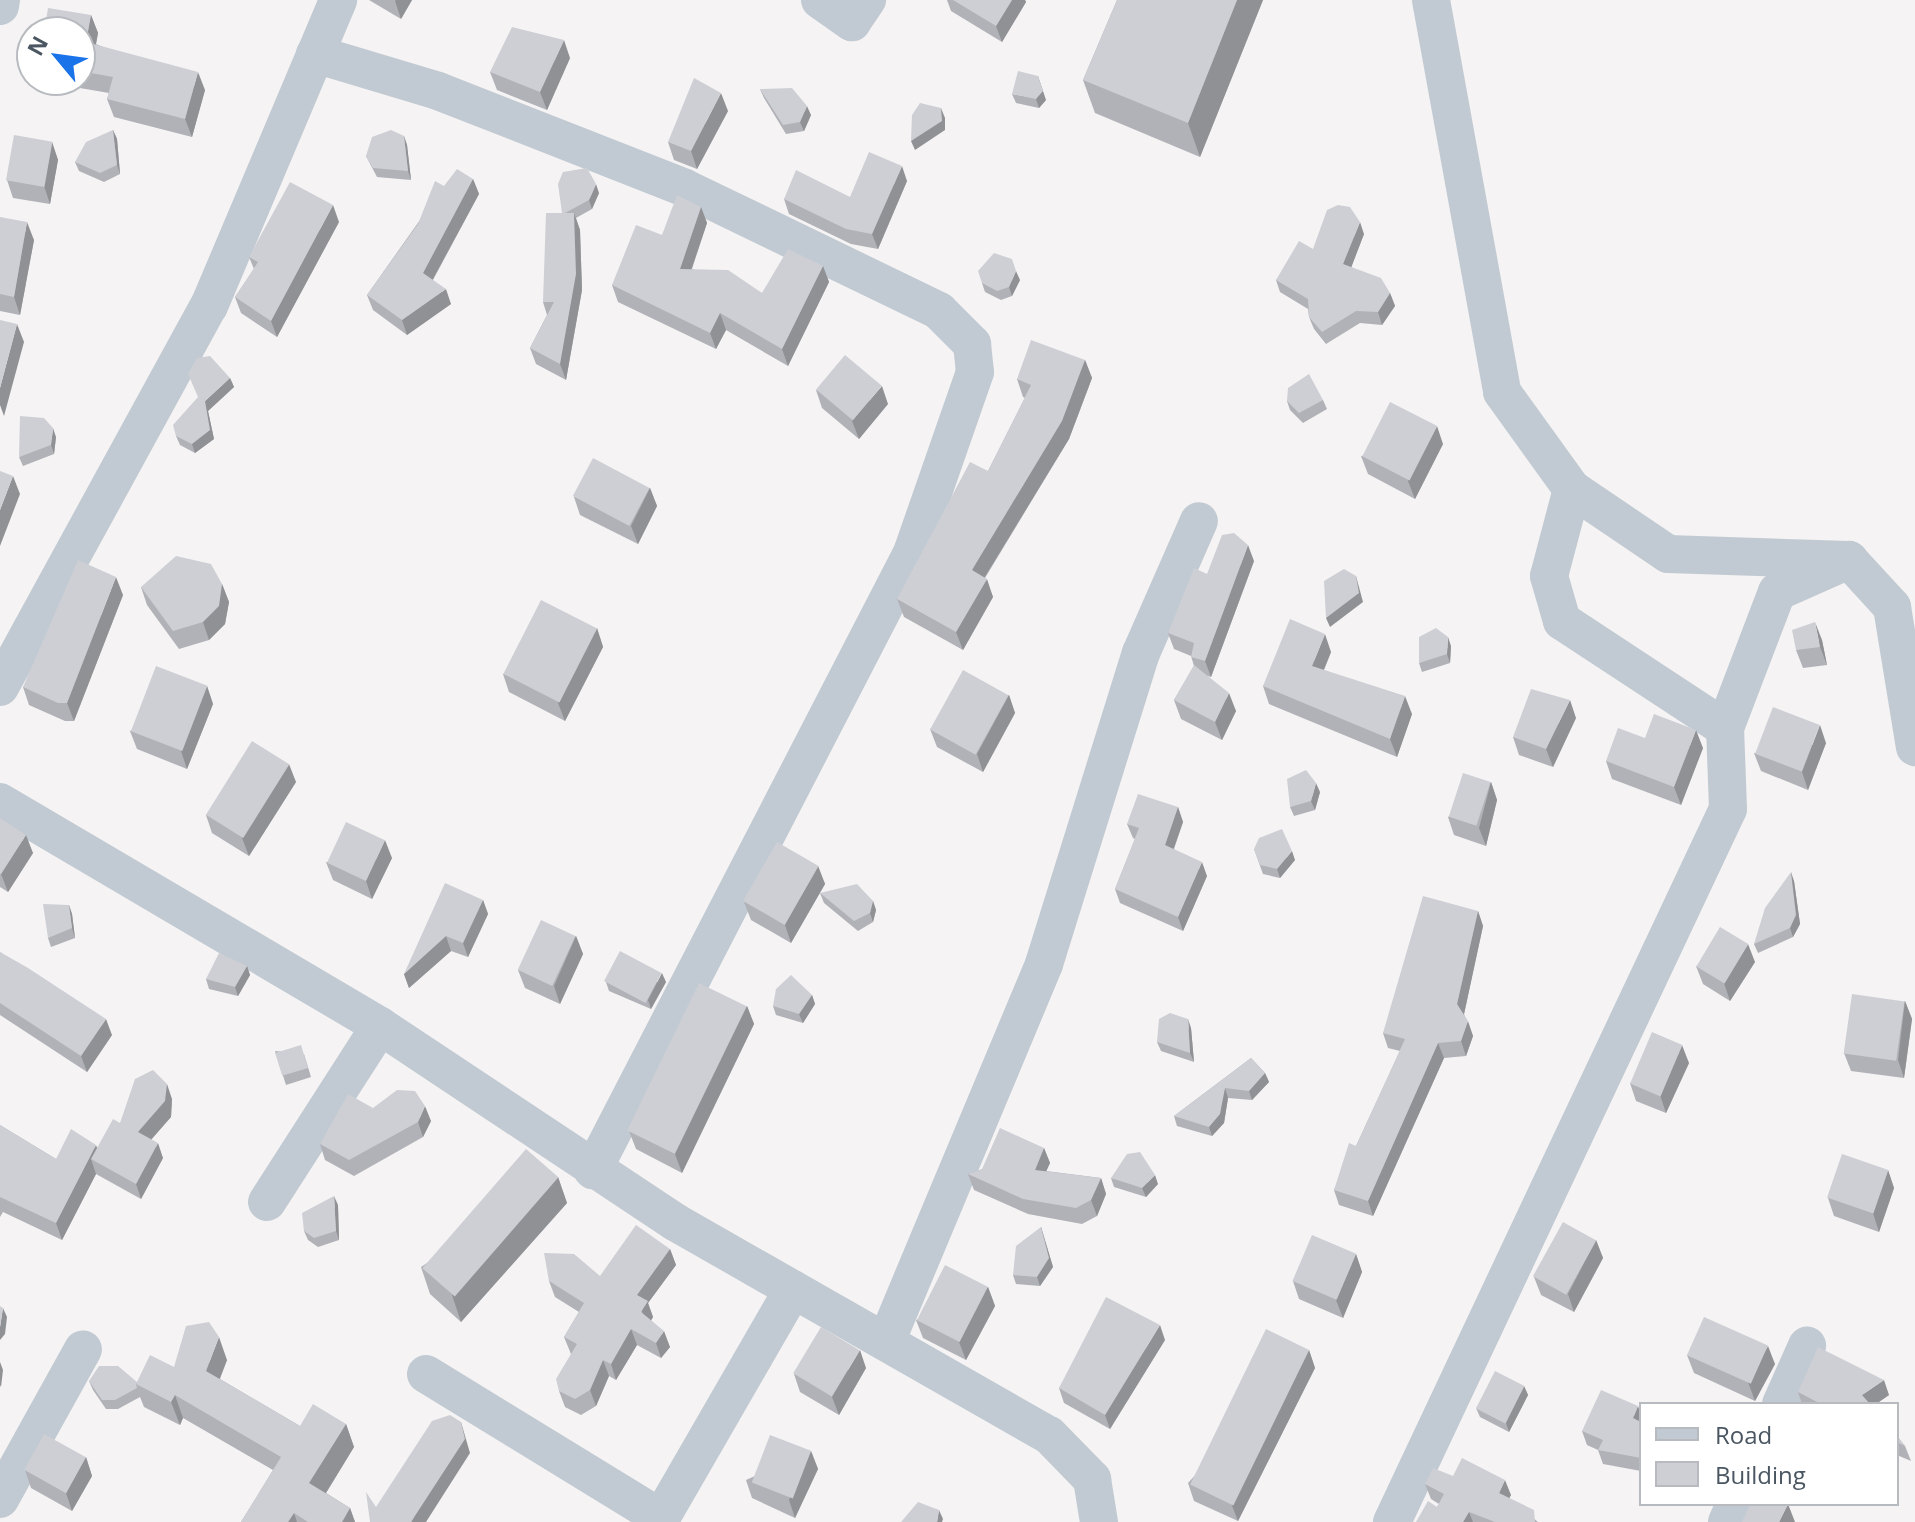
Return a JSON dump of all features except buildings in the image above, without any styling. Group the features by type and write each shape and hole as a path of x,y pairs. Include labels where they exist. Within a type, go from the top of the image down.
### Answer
{"street":[{"path":"0,687 209,306 338,0"},
{"path":"820,0 852,22 867,0"},
{"path":"1431,0 1502,392 1572,489 1668,554 1849,560 1892,607 1915,747"},
{"path":"315,54 438,91 685,188 939,311 972,344 975,372 912,553 593,1170"},
{"path":"1572,489 1549,576 1562,621 1725,728"},
{"path":"886,1342 1044,964 1141,653 1199,521"},
{"path":"1392,1522 1728,809 1725,728 1777,592 1849,560"},
{"path":"0,802 380,1026 593,1170 1049,1435 1092,1479 1099,1522"},
{"path":"267,1202 380,1026"},
{"path":"426,1374 661,1518 793,1289"},
{"path":"1782,1402 1807,1346"},
{"path":"0,1499 83,1349"}]}
